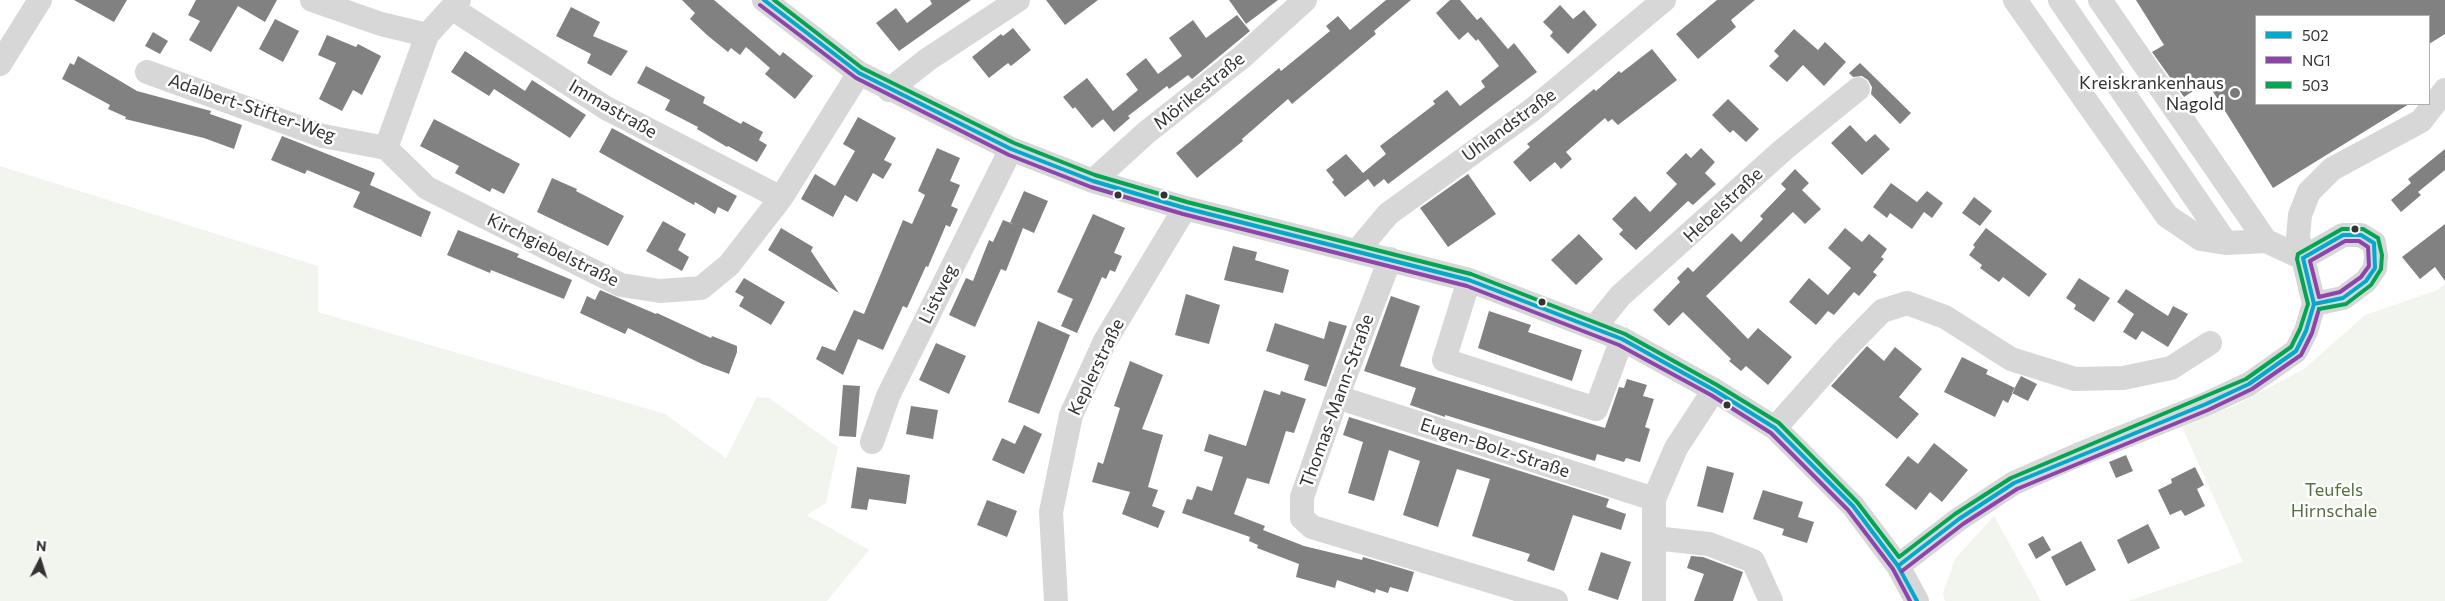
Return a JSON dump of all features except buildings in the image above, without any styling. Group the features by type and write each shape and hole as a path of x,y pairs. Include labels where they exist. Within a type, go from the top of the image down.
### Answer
{"street":[{"path":"0,64 40,0"},
{"path":"312,0 381,24 427,35"},
{"path":"764,0 859,73 889,90 1010,149 1093,181 1184,208 1390,258 1469,280 1622,339 1714,390 1775,428 1853,506 1898,566 1917,601"},
{"path":"889,90 927,60 1018,0"},
{"name":"Mörikestraße","path":"1093,181 1148,132 1242,57 1305,0"},
{"name":"Uhlandstraße","path":"1356,251 1388,214 1532,110 1664,0"},
{"path":"2015,0 2167,216 2201,239 2226,243 2266,241 2303,258"},
{"path":"2060,0 2226,243"},
{"path":"2100,0 2266,241"},
{"path":"386,148 427,35 456,4"},
{"name":"Immastraße","path":"456,4 606,108 781,198"},
{"name":"Adalbert-Stifter-Weg","path":"147,72 323,136 386,148"},
{"name":"Kirchgiebelstraße","path":"386,148 427,188 621,285 660,291 701,288 729,265 781,198 859,73"},
{"name":"Hebelstraße","path":"1595,327 1620,296 1783,150 1858,89"},
{"path":"1898,566 1959,519 2014,483 2080,454 2206,404 2249,384 2296,351 2306,331 2314,304 2298,237 2300,215 2309,192 2332,169 2421,121 2445,90"},
{"name":"Listweg","path":"872,442 888,396 1010,149"},
{"name":"Keplerstraße","path":"1056,601 1051,512 1071,415 1105,341 1184,208"},
{"path":"2303,258 2343,235 2361,235 2374,243 2375,268 2366,281 2343,298 2314,304"},
{"name":"Thomas-Mann-Straße","path":"1390,258 1337,397 1302,497 1302,518 1312,527 1556,601"},
{"path":"1469,280 1444,360 1596,409 1622,339"},
{"path":"1775,428 1846,348 1882,311 1907,304 1945,317 2011,359 2075,379 2123,378 2171,368 2210,343"},
{"path":"1654,601 1654,499 1676,448 1714,390"},
{"name":"Eugen-Bolz-Straße","path":"1337,397 1654,499"},
{"path":"1654,538 1709,544 1753,562 1771,601"}],"green space":[{"path":"0,166 318,266 318,312 665,414 726,458 757,397 769,398 838,447 826,503 807,515 869,550 827,601 0,601"},
{"name":"Teufels Hirnschale","path":"2445,283 2445,601 2128,601 2243,562 2182,427 2234,406 2304,369 2365,315 2438,290"},
{"path":"1994,516 2041,601 1945,601 1943,593 1955,559"}],"transit line":[{"name":"502","path":"764,0 859,73 1011,149 1093,181 1185,208 1469,280 1622,339 1714,390 1775,428 1853,506 1898,566 1917,601"},
{"name":"503","path":"774,0 862,68 1014,143 1095,175 1187,202 1471,274 1625,334 1717,385 1779,423 1857,502 1899,557 1955,514 2011,478 2246,379 2291,347 2300,329 2308,304 2297,259 2298,254 2342,229 2363,229 2378,238 2382,255 2381,269 2371,285 2346,304 2319,309"},
{"name":"NG1","path":"760,5 856,78 1009,155 1091,187 1183,214 1467,286 1619,345 1711,395 1771,433 1848,510 1893,569 1910,601"},
{"name":"502","path":"2303,258 2343,235 2361,235 2374,243 2375,268 2366,281 2343,298 2314,304"},
{"name":"NG1","path":"2345,241 2359,241 2368,247 2369,266 2361,277 2340,292 2319,297 2310,261 2345,241"},
{"name":"502","path":"1898,566 1959,519 2014,483 2206,404 2249,384 2296,351 2306,331 2314,304 2303,258"},
{"name":"NG1","path":"1902,571 1963,524 2017,489 2208,410 2252,389 2301,355 2312,333 2319,309"}],"place":[{"name":"Kreiskrankenhaus Nagold","path":"2235,93"}]}
